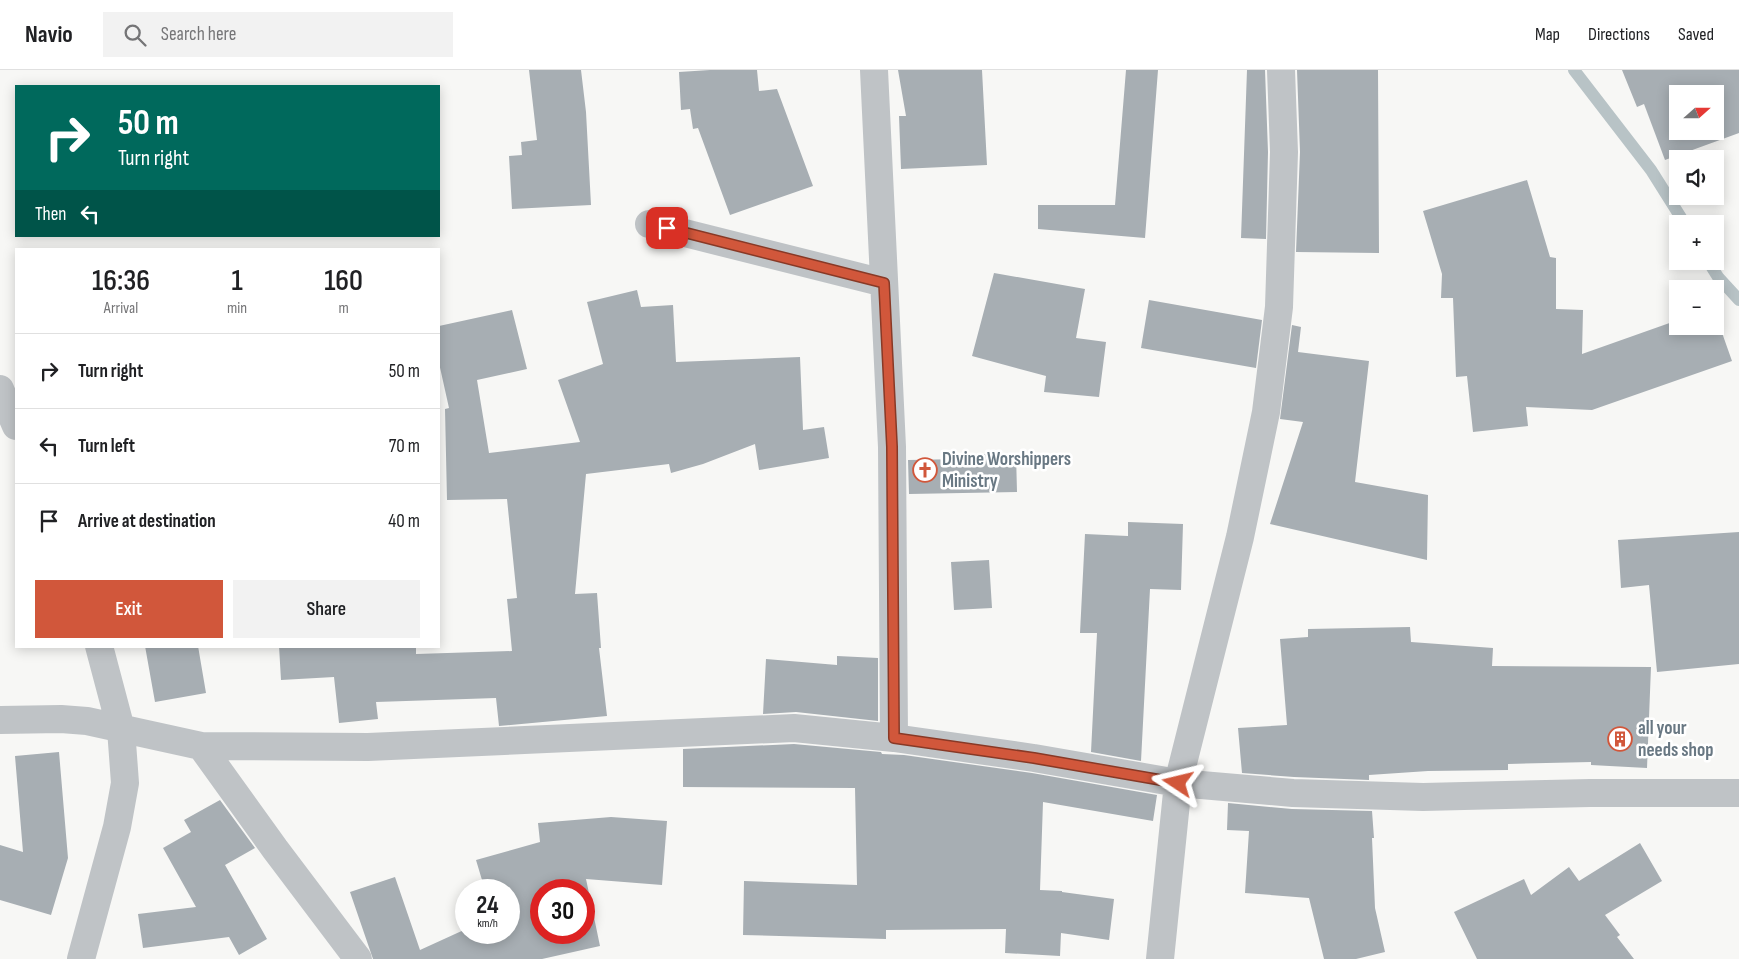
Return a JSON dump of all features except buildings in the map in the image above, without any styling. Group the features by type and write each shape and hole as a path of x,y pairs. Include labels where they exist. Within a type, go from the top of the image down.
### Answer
{"street":[{"path":"874,70 892,447 894,738"},
{"path":"1160,959 1178,783 1240,537 1266,412 1279,307 1284,152 1281,70"},
{"path":"649,224 884,283"},
{"path":"0,389 15,424"},
{"path":"81,959 118,827 125,784 121,729 100,648"},
{"path":"0,720 61,719 87,721 201,746 368,747 794,728 894,738 1034,758 1178,783 1293,793 1423,797 1739,792"},
{"path":"201,746 275,849 358,959"}],"waterway":[{"path":"1574,70 1651,170 1679,215"},
{"path":"1714,270 1739,300"}],"place":[{"name":"Divine Worshippers Ministry","path":"925,470"},
{"name":"all your needs shop","path":"1620,739"}],"route":[{"path":"667,228 884,283 892,447 894,738 1034,758 1178,783"}]}
